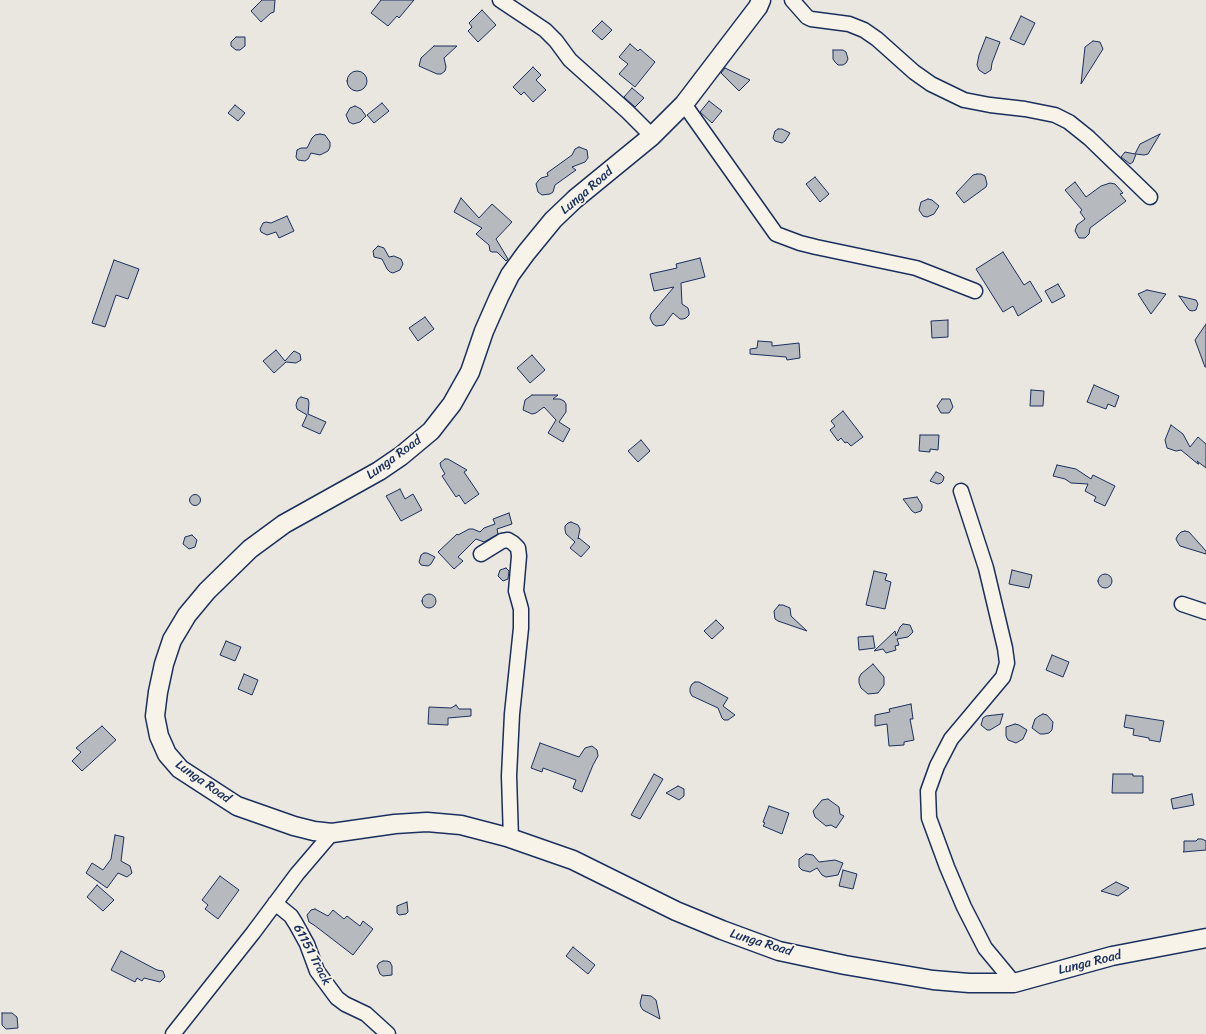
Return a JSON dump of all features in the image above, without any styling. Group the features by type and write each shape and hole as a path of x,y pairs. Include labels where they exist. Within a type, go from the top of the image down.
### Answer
{"street":[{"path":"500,0 545,30 570,60 628,112 652,136"},
{"name":"Lunga Road","path":"761,0 758,7 741,30 684,104 652,136 575,199 553,220 526,253 510,274 499,297 484,331 470,372 452,404 431,431 401,456 379,471 284,524 250,549 207,591 187,614 172,640 164,664 158,692 155,716 159,736 167,754 180,769 237,806 294,826 314,831 332,833 395,824 427,822 461,825 507,837 573,860 676,911 722,930 779,950 846,965 933,980 969,983 1014,983 1112,956 1206,938"},
{"path":"792,0 802,12 811,19 849,24 864,30 877,39 914,72 931,84 964,100 1055,115 1069,122 1090,138 1150,197"},
{"path":"684,104 776,234 816,247 916,268 976,291"},
{"path":"961,491 986,568 1008,663 1003,677 951,738 928,792 929,818 964,907 985,948 1014,983"},
{"path":"481,554 493,545 508,540 518,548 519,556 516,591 521,609 521,628 512,714 509,776 511,839"},
{"path":"1182,604 1206,612"},
{"path":"173,1034 275,903 332,833"},
{"name":"61151 Track","path":"275,903 291,916 307,944 317,971 337,998 366,1014 388,1034"}],"building":[{"path":"262,0 275,0 274,12 261,22 251,11"},
{"path":"381,0 414,0 399,18 397,16 388,26 371,13"},
{"path":"482,10 496,25 478,42 468,31 472,27 469,23"},
{"path":"1021,16 1035,23 1024,45 1010,39"},
{"path":"602,21 612,30 602,40 592,31"},
{"path":"236,37 245,37 245,46 240,50 236,50 231,46 231,42"},
{"path":"986,37 1000,42 991,70 985,74 979,70 977,65"},
{"path":"1093,41 1100,42 1103,49 1081,84 1085,47"},
{"path":"630,44 638,51 640,49 655,62 635,87 619,74 628,64 619,57"},
{"path":"434,46 457,46 444,58 446,67 445,71 441,74 437,74 419,66 421,58"},
{"path":"833,50 843,50 846,52 848,59 846,63 843,65 838,65 835,62 833,59"},
{"path":"533,67 541,75 536,80 546,90 533,102 524,92 521,95 513,87"},
{"path":"725,68 750,80 739,91 721,73"},
{"path":"357,71 364,74 367,81 364,88 357,91 350,88 347,81 350,74"},
{"path":"632,88 644,98 635,107 624,97"},
{"path":"709,101 722,111 712,123 700,112"},
{"path":"382,103 389,111 374,123 367,115"},
{"path":"235,105 245,113 238,121 228,113"},
{"path":"355,106 361,109 366,116 360,122 353,124 349,122 346,115 350,108"},
{"path":"782,129 790,133 782,143 775,141 773,138 775,131"},
{"path":"1160,134 1148,154 1136,154 1133,162 1130,164 1121,157 1125,152 1135,154 1140,144"},
{"path":"315,135 325,135 330,142 328,151 320,155 311,153 305,161 298,160 296,157 297,150 307,148 312,138"},
{"path":"579,147 587,150 588,158 585,162 572,167 576,170 555,185 553,192 550,194 542,195 538,192 536,184 538,181 541,178 548,176 547,173 572,155 575,149"},
{"path":"977,174 985,176 987,184 986,187 964,203 956,193 973,175"},
{"path":"815,177 829,194 820,202 806,184"},
{"path":"1075,182 1086,197 1101,186 1110,183 1115,184 1123,193 1120,194 1126,201 1090,228 1089,234 1085,238 1079,238 1075,231 1077,225 1085,219 1080,212 1082,210 1065,190"},
{"path":"461,198 479,218 492,204 512,222 496,239 508,259 506,261 497,252 490,251 489,245 476,234 482,228 454,212"},
{"path":"928,199 932,200 939,206 934,214 927,217 923,216 919,210 921,202"},
{"path":"287,216 294,231 279,238 276,232 267,235 261,232 260,229 263,223 271,223"},
{"path":"378,246 384,248 389,257 394,256 401,259 403,264 400,270 393,273 390,272 382,259 374,257 373,251"},
{"path":"1003,252 1024,285 1030,281 1042,301 1018,316 1013,306 1003,312 976,269"},
{"path":"700,258 705,277 681,283 682,304 688,308 689,315 686,318 680,319 673,313 664,325 656,326 653,324 650,318 651,314 674,287 654,291 650,274 677,268 676,264"},
{"path":"114,260 139,269 128,299 116,295 105,327 92,323"},
{"path":"1058,284 1065,296 1052,303 1045,291"},
{"path":"1147,290 1166,294 1151,314 1138,294"},
{"path":"1179,296 1196,300 1198,304 1196,310 1189,310"},
{"path":"425,317 434,329 418,341 409,328"},
{"path":"948,320 948,337 932,338 931,321"},
{"path":"1206,324 1206,367 1205,367 1195,340"},
{"path":"758,341 772,342 772,346 799,343 800,358 787,360 786,357 750,354 750,349 757,348"},
{"path":"276,350 285,361 294,351 300,354 301,360 296,363 286,362 274,373 263,361"},
{"path":"532,355 545,370 530,383 517,368"},
{"path":"1094,385 1119,396 1115,407 1108,404 1106,409 1087,402"},
{"path":"1031,390 1044,391 1043,406 1030,406"},
{"path":"532,395 558,395 553,399 560,399 566,404 566,412 559,422 570,429 563,442 548,433 556,420 544,407 532,414 523,410 525,400"},
{"path":"301,397 308,399 308,414 326,422 320,434 302,426 307,415 297,409 296,405 298,399"},
{"path":"942,399 950,399 953,407 949,413 941,413 937,406"},
{"path":"843,411 863,437 851,446 847,442 845,443 841,438 838,441 830,430 835,426 831,421"},
{"path":"1171,425 1183,434 1190,447 1198,437 1206,444 1206,468 1197,461 1198,464 1181,450 1176,451 1167,448 1165,440"},
{"path":"920,435 939,435 938,450 930,449 930,452 919,451"},
{"path":"641,440 650,451 638,462 628,451"},
{"path":"445,459 448,459 467,470 464,472 479,494 465,504 459,495 456,497 442,476 445,474 440,463"},
{"path":"1057,465 1076,469 1091,479 1093,475 1115,486 1105,506 1094,501 1096,497 1085,491 1088,484 1071,483 1065,479 1053,476"},
{"path":"936,472 944,477 943,481 938,484 930,481"},
{"path":"400,489 405,499 413,494 422,510 401,521 386,496"},
{"path":"193,495 197,495 199,496 199,504 193,505 190,502 190,498"},
{"path":"917,497 922,505 922,508 921,511 915,513 903,499"},
{"path":"509,513 512,524 497,529 498,534 484,542 476,539 458,557 463,561 454,569 438,552 457,534 458,535 469,529 480,532 484,528 495,524 493,519"},
{"path":"571,522 578,525 580,529 578,539 579,538 590,547 581,557 570,548 575,542 566,534 565,526"},
{"path":"1181,532 1189,532 1206,551 1206,554 1180,546 1176,539"},
{"path":"192,535 197,540 195,547 189,549 183,544 185,537"},
{"path":"424,553 435,557 428,566 421,565 419,562 421,555"},
{"path":"506,568 509,571 508,579 503,581 498,576 500,570"},
{"path":"1012,570 1032,575 1029,588 1009,584"},
{"path":"874,571 887,574 885,580 891,582 885,609 866,605"},
{"path":"1105,574 1110,576 1112,581 1110,586 1105,588 1100,586 1098,581 1100,576"},
{"path":"429,594 434,596 436,601 434,606 429,608 424,606 422,601 424,596"},
{"path":"779,605 790,608 791,616 807,631 775,619 774,611"},
{"path":"716,620 724,628 712,639 704,631"},
{"path":"903,624 910,625 913,632 908,637 897,639 899,645 895,646 896,650 886,653 883,649 874,651 895,631 896,636"},
{"path":"873,636 875,648 859,650 858,637"},
{"path":"226,641 241,647 235,661 220,655"},
{"path":"1052,655 1069,662 1063,677 1046,670"},
{"path":"873,664 884,677 884,685 878,693 868,694 861,688 859,678 861,674"},
{"path":"244,674 258,680 252,695 238,689"},
{"path":"695,682 699,682 728,698 723,706 735,715 728,720 724,720 718,708 692,696 690,688"},
{"path":"911,704 913,719 910,719 914,740 904,742 904,745 889,746 887,724 875,726 875,715 890,712 889,709"},
{"path":"456,705 459,709 471,709 471,716 448,718 448,725 428,724 429,707 451,708"},
{"path":"1003,714 1000,724 990,730 987,730 981,725 983,718 986,716"},
{"path":"1043,714 1047,715 1053,722 1052,730 1049,733 1040,734 1032,728 1035,719"},
{"path":"1126,715 1164,721 1160,742 1133,735 1134,729 1124,727"},
{"path":"1015,724 1027,730 1023,739 1016,743 1008,740 1006,736 1006,727"},
{"path":"102,726 116,740 82,771 72,761 81,752 76,748"},
{"path":"540,743 579,757 585,748 592,746 597,750 598,756 582,792 573,788 576,780 543,768 542,772 531,768"},
{"path":"654,774 663,779 640,819 631,815"},
{"path":"1113,774 1133,774 1133,776 1143,776 1143,793 1112,793"},
{"path":"678,786 684,789 684,796 679,800 666,793"},
{"path":"1192,794 1194,805 1173,809 1171,799"},
{"path":"828,799 839,807 840,814 844,816 836,828 831,825 826,826 815,817 813,811 822,800"},
{"path":"769,806 789,813 782,834 763,826"},
{"path":"115,835 124,837 121,861 130,866 132,873 127,877 118,873 107,888 86,873 92,863 103,870 111,859"},
{"path":"1198,839 1206,841 1206,850 1183,852 1184,841 1196,841"},
{"path":"806,854 813,855 819,862 835,860 843,863 838,875 826,877 822,875 817,868 810,872 802,870 799,867 799,859"},
{"path":"843,870 857,874 853,889 839,886"},
{"path":"220,876 239,890 218,919 205,909 208,905 202,900"},
{"path":"1116,882 1129,888 1118,896 1101,891"},
{"path":"97,885 114,900 103,911 87,897"},
{"path":"407,902 408,912 406,914 399,915 397,913 397,906"},
{"path":"315,909 328,916 333,910 344,919 347,916 360,926 363,921 373,929 353,955 309,922 307,915 311,910"},
{"path":"573,947 595,965 588,974 566,956"},
{"path":"121,951 157,970 163,971 165,977 160,982 144,978 142,981 137,978 135,982 111,970"},
{"path":"383,961 390,962 392,966 392,975 383,976 380,974 377,966"},
{"path":"642,995 651,996 656,1000 660,1019 643,1010 640,1003"},
{"path":"2,1013 12,1013 17,1017 18,1028 6,1029 2,1025"}]}
